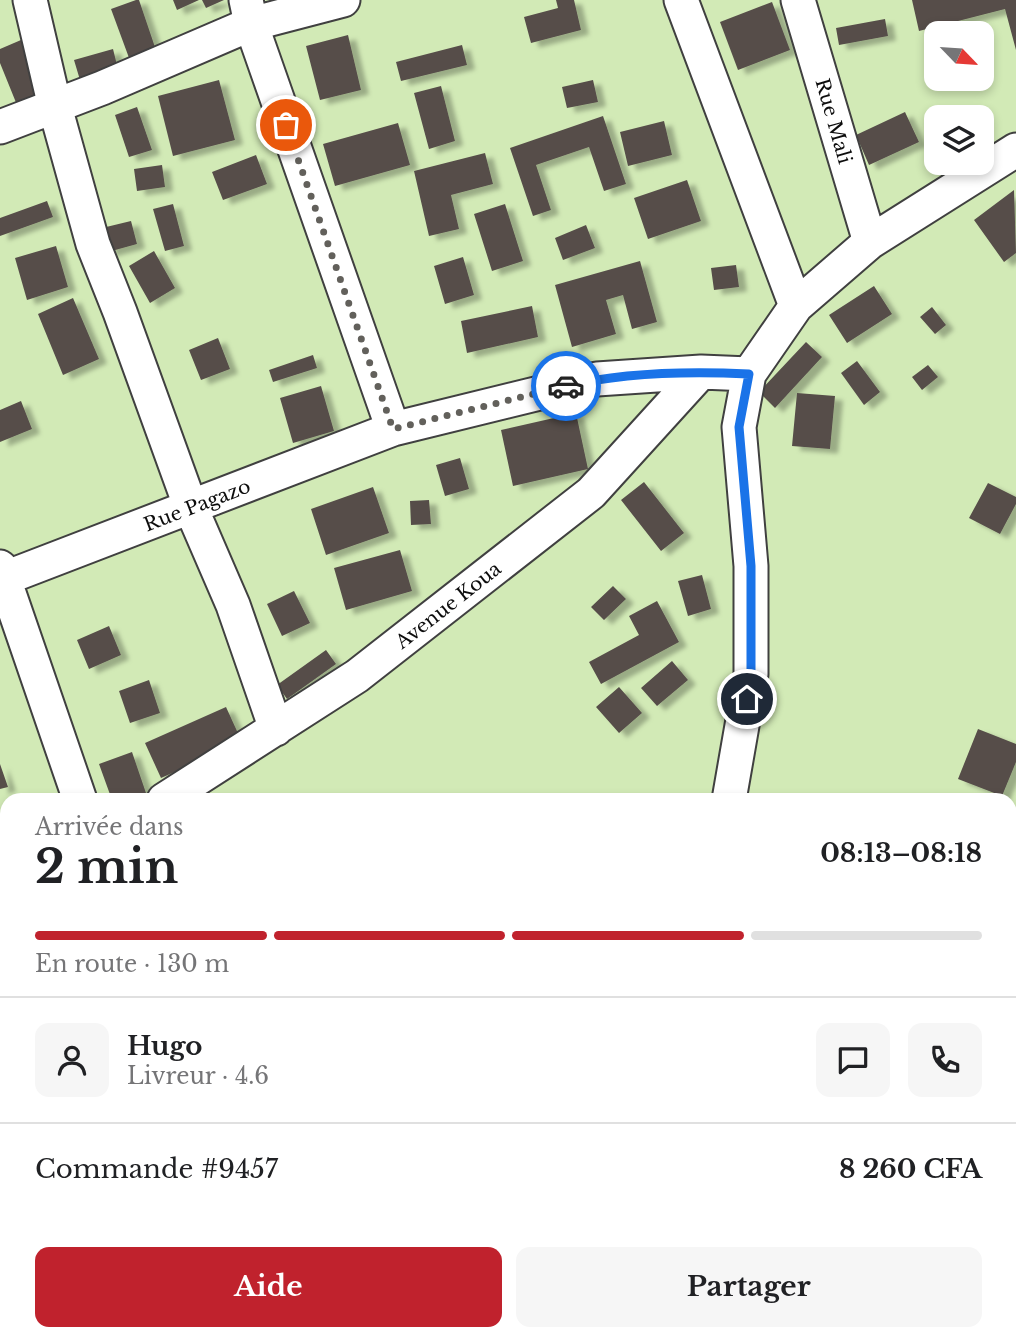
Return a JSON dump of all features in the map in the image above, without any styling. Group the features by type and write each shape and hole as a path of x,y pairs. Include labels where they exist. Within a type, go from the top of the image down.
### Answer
{"street":[{"path":"30,0 55,107 93,244 121,312 191,508 233,605 276,729"},
{"path":"0,127 55,107 248,12 343,0"},
{"path":"681,0 796,306"},
{"name":"Rue Mali","path":"799,0 870,242"},
{"path":"248,12 393,429"},
{"path":"730,793 751,674 751,566 739,427 749,374 796,306 870,242 1016,150"},
{"name":"Rue Pagazo","path":"2,575 191,508 393,429 597,379 701,372 749,374"},
{"name":"Avenue Koua","path":"175,793 357,676 591,493 701,372"},
{"path":"2,575 78,793"}],"green space":[{"path":"0,0 1016,0 1016,793 0,793"}],"building":[{"path":"139,0 158,56 132,66 111,9"},
{"path":"173,0 199,0 177,10"},
{"path":"202,0 224,0 206,8"},
{"path":"556,0 574,0 581,30 531,43 524,17 558,8"},
{"path":"912,0 1016,0 1016,50 1005,9 958,21 924,21 924,30 919,31"},
{"path":"772,2 790,50 738,70 720,22"},
{"path":"885,19 888,36 839,45 836,28"},
{"path":"348,35 361,90 320,100 306,46"},
{"path":"21,40 43,94 17,105 0,63 0,49"},
{"path":"462,45 467,65 401,81 396,62"},
{"path":"113,49 118,69 80,80 74,60"},
{"path":"219,80 235,140 173,156 158,96"},
{"path":"593,80 598,102 567,108 562,87"},
{"path":"441,86 455,141 429,149 414,93"},
{"path":"137,107 152,150 129,157 115,115"},
{"path":"905,112 919,142 869,165 856,135"},
{"path":"603,116 626,184 604,191 589,147 536,165 551,210 533,216 510,148"},
{"path":"664,121 672,155 628,166 620,132"},
{"path":"398,123 410,165 335,186 323,144"},
{"path":"485,153 493,184 451,195 459,229 429,236 414,171"},
{"path":"256,155 267,184 223,200 212,172"},
{"path":"162,165 165,187 137,191 134,169"},
{"path":"687,180 701,221 648,239 634,198"},
{"path":"1014,190 1016,253 1004,262 974,220"},
{"path":"47,201 53,217 0,236 0,218"},
{"path":"173,204 184,246 165,251 153,209"},
{"path":"505,204 523,261 492,271 474,214"},
{"path":"131,221 137,244 108,252 102,228"},
{"path":"586,225 595,248 563,260 555,238"},
{"path":"56,246 68,287 27,300 15,258"},
{"path":"154,251 175,288 150,303 129,266"},
{"path":"463,257 474,295 445,304 434,266"},
{"path":"640,261 657,322 632,329 623,295 606,300 616,334 572,347 555,285"},
{"path":"736,265 739,287 714,290 711,268"},
{"path":"874,286 892,314 847,343 829,315"},
{"path":"73,298 99,359 63,375 38,314"},
{"path":"532,306 538,337 467,353 461,321"},
{"path":"932,307 946,325 935,334 920,317"},
{"path":"218,338 230,369 201,380 189,350"},
{"path":"806,342 822,357 775,408 759,392"},
{"path":"313,355 317,368 273,382 269,370"},
{"path":"857,361 880,392 864,405 841,373"},
{"path":"928,365 938,377 922,390 912,377"},
{"path":"321,386 334,431 293,443 280,398"},
{"path":"797,393 835,396 830,449 792,446"},
{"path":"21,401 32,429 0,442 0,410"},
{"path":"576,413 588,469 513,486 501,430"},
{"path":"460,458 469,489 445,496 436,465"},
{"path":"644,482 684,533 661,551 621,500"},
{"path":"988,483 1016,497 1016,504 1000,534 969,518"},
{"path":"373,487 389,533 326,555 311,509"},
{"path":"429,500 431,524 411,525 410,501"},
{"path":"400,550 412,591 346,610 334,568"},
{"path":"702,575 711,609 688,616 678,581"},
{"path":"613,586 626,599 604,620 591,607"},
{"path":"294,591 310,623 282,636 267,604"},
{"path":"657,601 679,642 601,684 589,662 639,635 629,616"},
{"path":"109,626 121,655 89,669 77,640"},
{"path":"326,650 336,664 287,699 277,685"},
{"path":"672,661 688,680 657,706 641,688"},
{"path":"149,680 160,713 130,723 119,691"},
{"path":"619,687 642,713 619,733 596,707"},
{"path":"226,707 242,742 161,778 145,743"},
{"path":"978,729 1016,744 1016,762 1003,793 994,793 958,779"},
{"path":"132,752 146,793 109,793 99,764"},
{"path":"0,764 8,787 0,789"}],"way so far":[{"path":"286,125 393,429 566,386"}],"route":[{"path":"566,386 597,379 701,372 749,374 739,427 751,566 751,674 747,699"}]}
